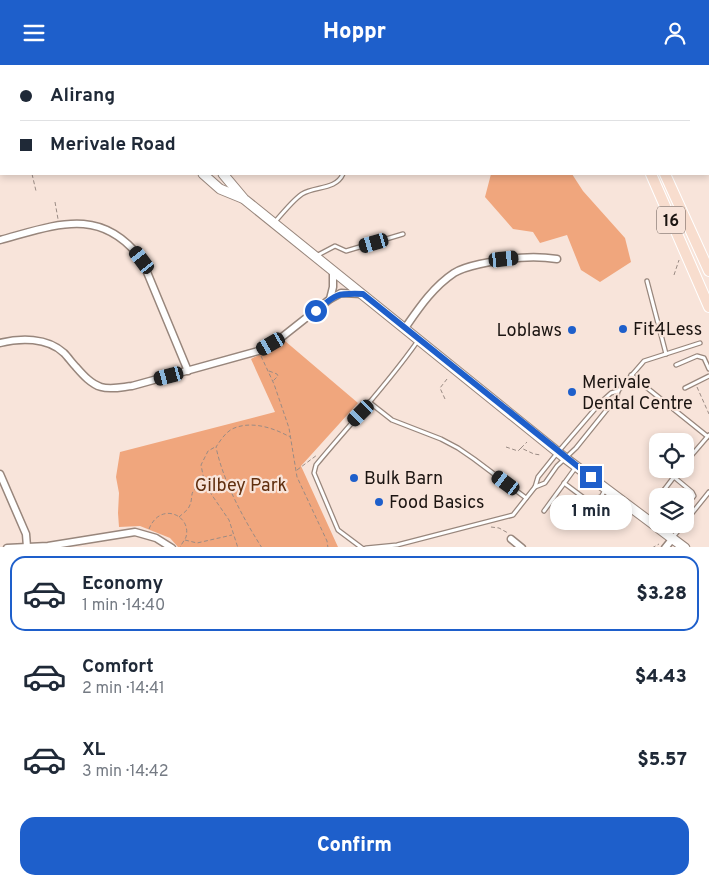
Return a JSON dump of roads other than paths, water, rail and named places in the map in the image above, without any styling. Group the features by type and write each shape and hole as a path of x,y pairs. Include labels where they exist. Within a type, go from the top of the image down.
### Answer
{"main road":[{"path":"223,175 244,199 333,271 576,466 685,547"},
{"name":"16","path":"651,175 709,307"},
{"name":"16","path":"665,175 707,259 709,271"},
{"path":"204,176 220,189 244,199"},
{"path":"691,266 707,259"}],"street":[{"path":"0,240 60,224 86,223 107,229 121,237 133,247 150,275 188,371"},
{"path":"405,328 425,301 454,272 516,257 530,256 557,259"},
{"path":"330,299 333,287 333,271"},
{"path":"0,343 17,339 32,339 48,344 62,351 86,378 100,387 117,388 132,386 259,351 282,337 330,299 341,293 363,294"},
{"path":"0,474 26,534 28,547"},
{"path":"8,547 73,545 135,532 162,540 172,547"},
{"path":"666,547 673,538"},
{"path":"511,539 522,547"}],"lane":[{"path":"274,223 302,194 332,185 342,175"},
{"path":"315,256 335,246 346,251 403,234"},
{"path":"647,281 666,354"},
{"path":"362,547 338,531 314,473 316,465 419,339"},
{"path":"535,487 545,483 562,455 576,448 616,397 618,391 644,361 700,343"},
{"path":"676,365 697,356 704,358 709,369"},
{"path":"632,375 708,436 694,452"},
{"path":"685,388 709,376"},
{"path":"366,547 397,545 513,515 535,487 538,477 562,455 602,402 611,393 618,391"},
{"path":"369,402 392,420 441,439 458,448 526,498"},
{"path":"602,402 608,407"},
{"path":"544,511 576,466"},
{"path":"666,488 673,478"},
{"path":"675,478 687,488"},
{"path":"564,483 588,501 601,497 606,489"},
{"path":"694,511 709,492"},
{"path":"621,500 613,515 634,509"},
{"path":"673,538 677,533"}],"place":[{"name":"Fit4Less","path":"623,329"},
{"name":"Loblaws","path":"572,330"},
{"name":"Merivale Dental Centre","path":"572,392"},
{"name":"Bulk Barn","path":"354,478"},
{"name":"Food Basics","path":"379,502"}],"park label":[{"name":"Gilbey Park","path":"241,485"}]}
